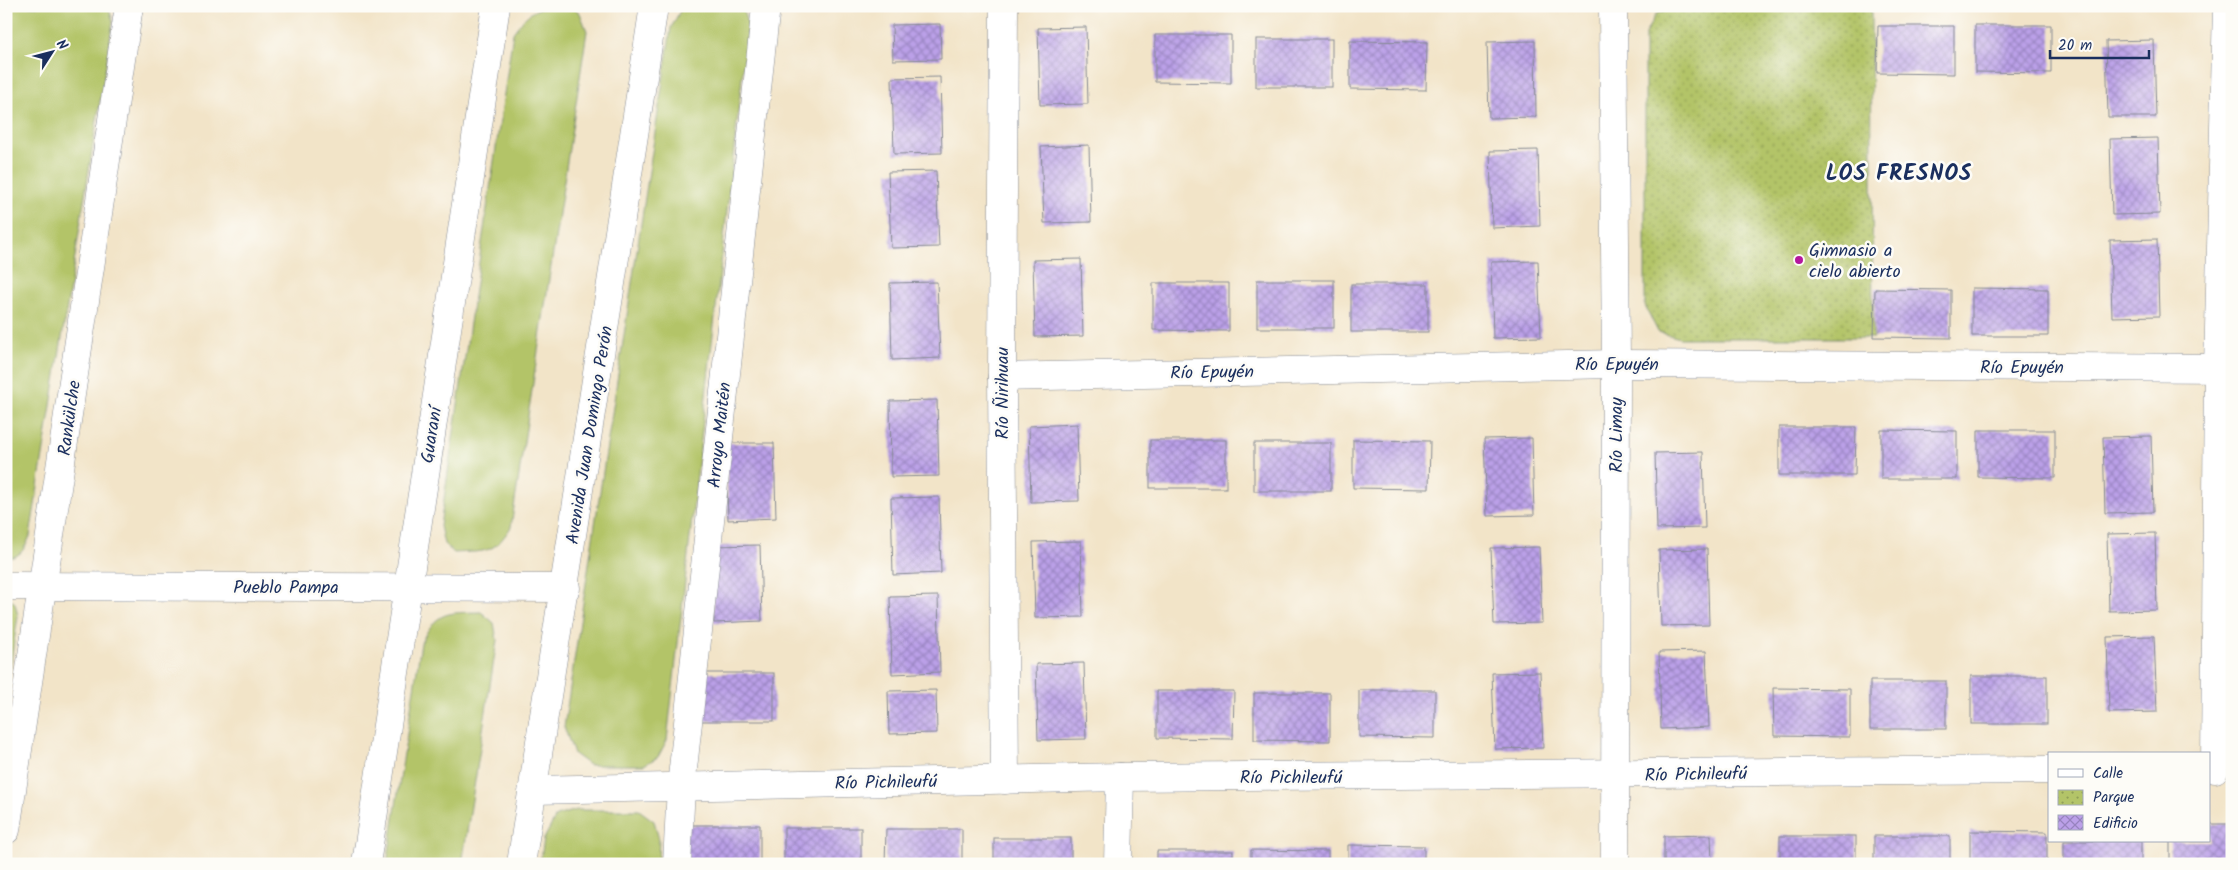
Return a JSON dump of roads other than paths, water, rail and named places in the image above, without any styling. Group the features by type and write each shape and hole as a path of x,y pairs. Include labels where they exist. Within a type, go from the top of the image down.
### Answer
{"street":[{"name":"Rankülche","path":"6,830 44,586 129,6"},
{"name":"Guaraní","path":"366,864 496,6"},
{"name":"Avenida Juan Domingo Perón","path":"521,864 566,588 654,6"},
{"name":"Arroyo Maitén","path":"677,864 681,786 766,6"},
{"name":"Río Ñirihuau","path":"1004,6 1002,377 1005,780"},
{"name":"Río Limay","path":"1613,6 1616,364 1615,864"},
{"path":"2219,769 2228,6"},
{"name":"Río Epuyén","path":"1002,377 1616,364 2225,368"},
{"name":"Pueblo Pampa","path":"6,586 566,588"},
{"name":"Río Pichileufú","path":"533,790 1120,777 1616,775 2048,770"},
{"path":"1118,864 1120,777"}],"place":[{"name":"Gimnasio a cielo abierto","path":"1799,260"}],"district":[{"name":"LOS FRESNOS","path":"1899,172"}]}
